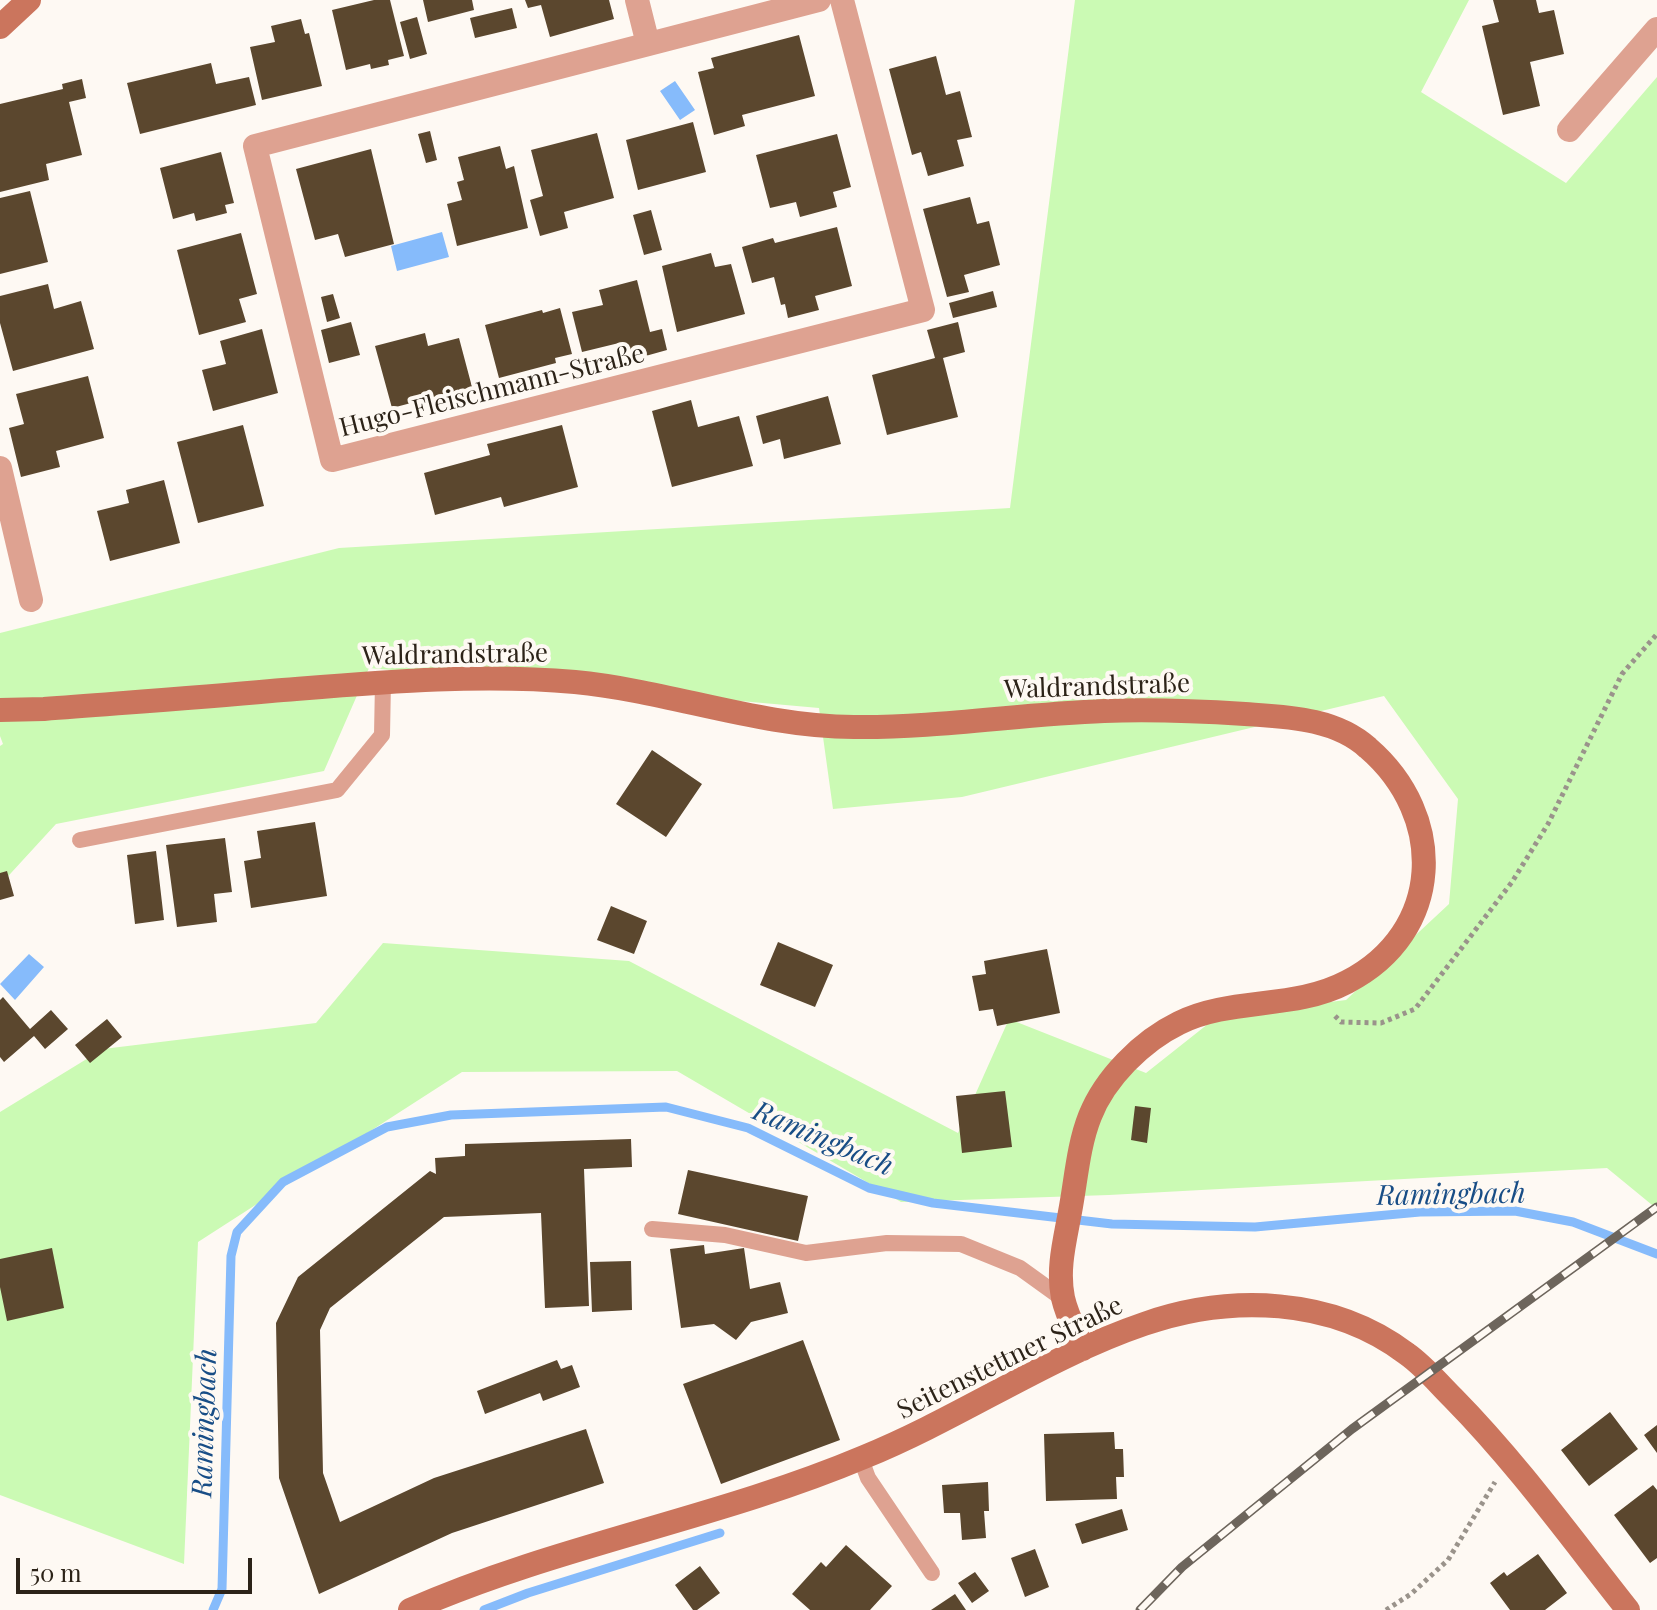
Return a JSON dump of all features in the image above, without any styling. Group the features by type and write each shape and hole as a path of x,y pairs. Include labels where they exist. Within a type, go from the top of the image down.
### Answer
{"street":[{"path":"0,27 29,0"},
{"path":"637,0 648,44"},
{"name":"Hugo-Fleischmann-Straße","path":"819,0 255,146 332,460 923,310 842,0"},
{"path":"1569,130 1657,29"},
{"path":"0,468 31,600"},
{"name":"Waldrandstraße","path":"0,710 383,682 490,678 579,683 787,722 852,728 1104,711 1208,711 1279,716 1331,725 1363,742 1391,769 1412,802 1422,832 1425,871 1418,904 1401,935 1375,963 1346,983 1284,1001 1213,1010 1177,1024 1148,1044 1113,1080 1090,1117 1061,1261 1063,1299 1083,1349"},
{"name":"Seitenstettner Straße","path":"410,1610 514,1568 760,1495 861,1459 967,1410 1083,1349 1145,1323 1191,1311 1232,1305 1271,1305 1312,1310 1347,1322 1408,1354 1471,1416 1509,1460 1628,1610"}],"lane":[{"path":"80,840 337,790 382,735 383,682"},
{"path":"652,1229 725,1235 806,1253 887,1243 961,1244 1020,1268 1063,1299"},
{"path":"861,1459 868,1478 932,1573"}],"path":[{"path":"1315,994 1341,1022 1381,1023 1415,1009 1512,882 1548,824 1622,674 1657,634"},
{"path":"1386,1610 1411,1594 1448,1560 1509,1460"}],"green space":[{"path":"1075,0 1469,0 1421,92 1566,183 1657,77 1657,1209 1607,1168 1109,1195 901,1202 677,1071 462,1072 198,1242 184,1564 0,1495 0,1112 103,1049 316,1023 383,943 629,961 958,1133 1009,1019 1146,1073 1218,1016 1346,1000 1449,904 1458,799 1384,696 962,797 833,809 819,708 369,668 324,771 56,824 0,885 0,746 3,744 0,736 0,633 339,548 1010,508"}],"water":[{"path":"675,81 695,110 680,120 660,91"},
{"path":"442,232 449,257 397,271 391,246"},
{"path":"29,954 44,967 15,1000 0,984"}],"building":[{"path":"374,0 390,0 404,56 388,60 389,65 371,69 370,64 346,70 332,10"},
{"path":"423,0 472,0 474,10 428,22"},
{"path":"525,0 609,0 614,19 550,37 541,5 528,8"},
{"path":"1493,0 1536,0 1539,13 1554,10 1564,54 1530,62 1540,106 1503,115 1482,26 1499,22"},
{"path":"512,8 517,28 475,38 470,18"},
{"path":"417,17 427,54 410,59 400,22"},
{"path":"301,19 305,34 309,33 322,86 262,100 250,47 275,42 271,26"},
{"path":"799,35 815,96 742,115 745,126 714,135 698,72 714,68 711,58"},
{"path":"936,56 946,95 960,91 972,137 957,140 964,166 928,176 921,152 912,155 889,69"},
{"path":"211,63 216,84 249,77 256,105 140,134 127,83"},
{"path":"82,79 86,98 69,102 82,155 46,164 49,180 0,192 0,104 63,89 62,84"},
{"path":"693,122 706,172 638,190 626,140"},
{"path":"430,131 437,160 426,163 418,134"},
{"path":"597,133 614,198 564,212 568,228 540,236 530,200 543,196 531,150"},
{"path":"837,134 851,187 833,192 837,207 800,217 796,202 770,208 756,155"},
{"path":"500,146 506,169 514,166 528,228 457,246 447,204 462,200 457,182 464,180 458,157"},
{"path":"371,149 394,244 345,257 338,234 315,240 296,169"},
{"path":"221,152 234,203 225,205 227,213 196,221 194,213 173,219 160,168"},
{"path":"30,191 48,262 0,274 0,198"},
{"path":"970,197 977,224 989,221 1000,265 964,275 969,292 947,297 923,209"},
{"path":"651,210 662,250 644,255 633,215"},
{"path":"837,227 852,286 815,296 819,310 788,318 785,304 781,305 774,277 752,283 742,247 773,238 775,243"},
{"path":"241,233 257,294 239,299 246,322 199,335 177,250"},
{"path":"711,253 715,267 731,264 745,314 677,332 662,266"},
{"path":"637,280 650,332 662,329 667,350 624,362 619,343 582,352 572,312 603,305 599,290"},
{"path":"48,284 54,309 81,301 94,349 13,371 0,323 0,296"},
{"path":"993,291 997,307 953,318 949,303"},
{"path":"333,294 340,318 327,322 321,297"},
{"path":"560,308 572,354 555,358 556,363 499,378 485,325"},
{"path":"351,322 360,355 329,363 321,330"},
{"path":"958,322 965,352 943,358 958,417 887,435 872,375 935,358 927,330"},
{"path":"262,329 278,393 213,411 202,370 226,364 220,341"},
{"path":"425,333 428,346 459,338 472,387 392,408 375,346"},
{"path":"88,376 104,438 56,451 60,467 21,477 9,428 24,424 16,394"},
{"path":"828,396 841,444 784,459 780,439 763,444 756,416"},
{"path":"691,400 698,427 739,416 753,466 672,487 652,411"},
{"path":"243,425 264,506 198,523 177,442"},
{"path":"562,425 578,487 504,507 501,497 435,515 424,473 490,455 487,444"},
{"path":"164,480 180,543 110,561 97,511 129,503 126,490"},
{"path":"652,750 702,784 666,837 616,804"},
{"path":"315,822 327,896 251,908 244,861 261,858 257,831"},
{"path":"225,838 232,892 214,894 217,922 177,927 166,845"},
{"path":"156,851 164,920 135,924 127,855"},
{"path":"7,871 14,896 0,900 0,873"},
{"path":"611,906 647,921 634,954 597,940"},
{"path":"778,942 833,965 815,1007 760,985"},
{"path":"1047,949 1060,1013 997,1026 993,1009 979,1011 972,976 986,974 984,961"},
{"path":"3,997 30,1029 51,1010 68,1029 45,1049 34,1036 4,1062 0,1057 0,1000"},
{"path":"107,1019 122,1037 90,1063 75,1045"},
{"path":"1005,1091 1012,1147 962,1153 956,1096"},
{"path":"1135,1106 1151,1108 1147,1143 1131,1140"},
{"path":"631,1139 632,1167 584,1169 589,1306 545,1308 541,1213 444,1217 330,1308 320,1330 323,1473 340,1522 434,1478 586,1429 604,1483 452,1533 319,1594 279,1478 276,1323 298,1277 430,1171 436,1174 435,1158 465,1156 465,1144"},
{"path":"688,1170 808,1196 798,1241 678,1214"},
{"path":"704,1245 705,1254 744,1248 750,1289 780,1282 788,1313 751,1322 736,1340 714,1324 681,1328 670,1249"},
{"path":"52,1248 64,1308 7,1321 0,1287 0,1259"},
{"path":"631,1261 632,1310 592,1312 590,1262"},
{"path":"803,1340 840,1440 721,1484 683,1384"},
{"path":"557,1360 561,1369 572,1365 580,1387 543,1401 540,1393 485,1414 477,1391"},
{"path":"1610,1412 1638,1449 1589,1486 1561,1450"},
{"path":"1657,1425 1657,1453 1644,1435"},
{"path":"1114,1432 1115,1449 1123,1449 1124,1477 1116,1477 1117,1499 1046,1501 1044,1434"},
{"path":"988,1482 989,1511 984,1511 986,1538 962,1540 960,1513 944,1513 942,1485"},
{"path":"1653,1485 1657,1490 1657,1558 1650,1563 1614,1515"},
{"path":"1122,1509 1128,1530 1082,1544 1075,1524"},
{"path":"846,1545 892,1586 870,1610 810,1610 792,1594 821,1562 826,1567"},
{"path":"1035,1549 1049,1587 1025,1597 1011,1558"},
{"path":"1538,1554 1567,1593 1545,1610 1510,1610 1490,1583 1504,1572 1507,1576"},
{"path":"700,1566 720,1593 693,1610 675,1585"},
{"path":"975,1572 989,1591 972,1603 958,1583"},
{"path":"955,1594 966,1610 931,1610"}],"waterway":[{"name":"Ramingbach","path":"213,1610 222,1589 231,1256 237,1232 283,1182 387,1127 451,1115 666,1107 748,1128 869,1188 933,1203 1112,1224 1255,1227 1420,1212 1515,1211 1573,1222 1657,1254"},
{"path":"484,1610 528,1593 720,1533"}],"railway":[{"path":"1140,1610 1182,1567 1352,1429 1657,1207"}]}
